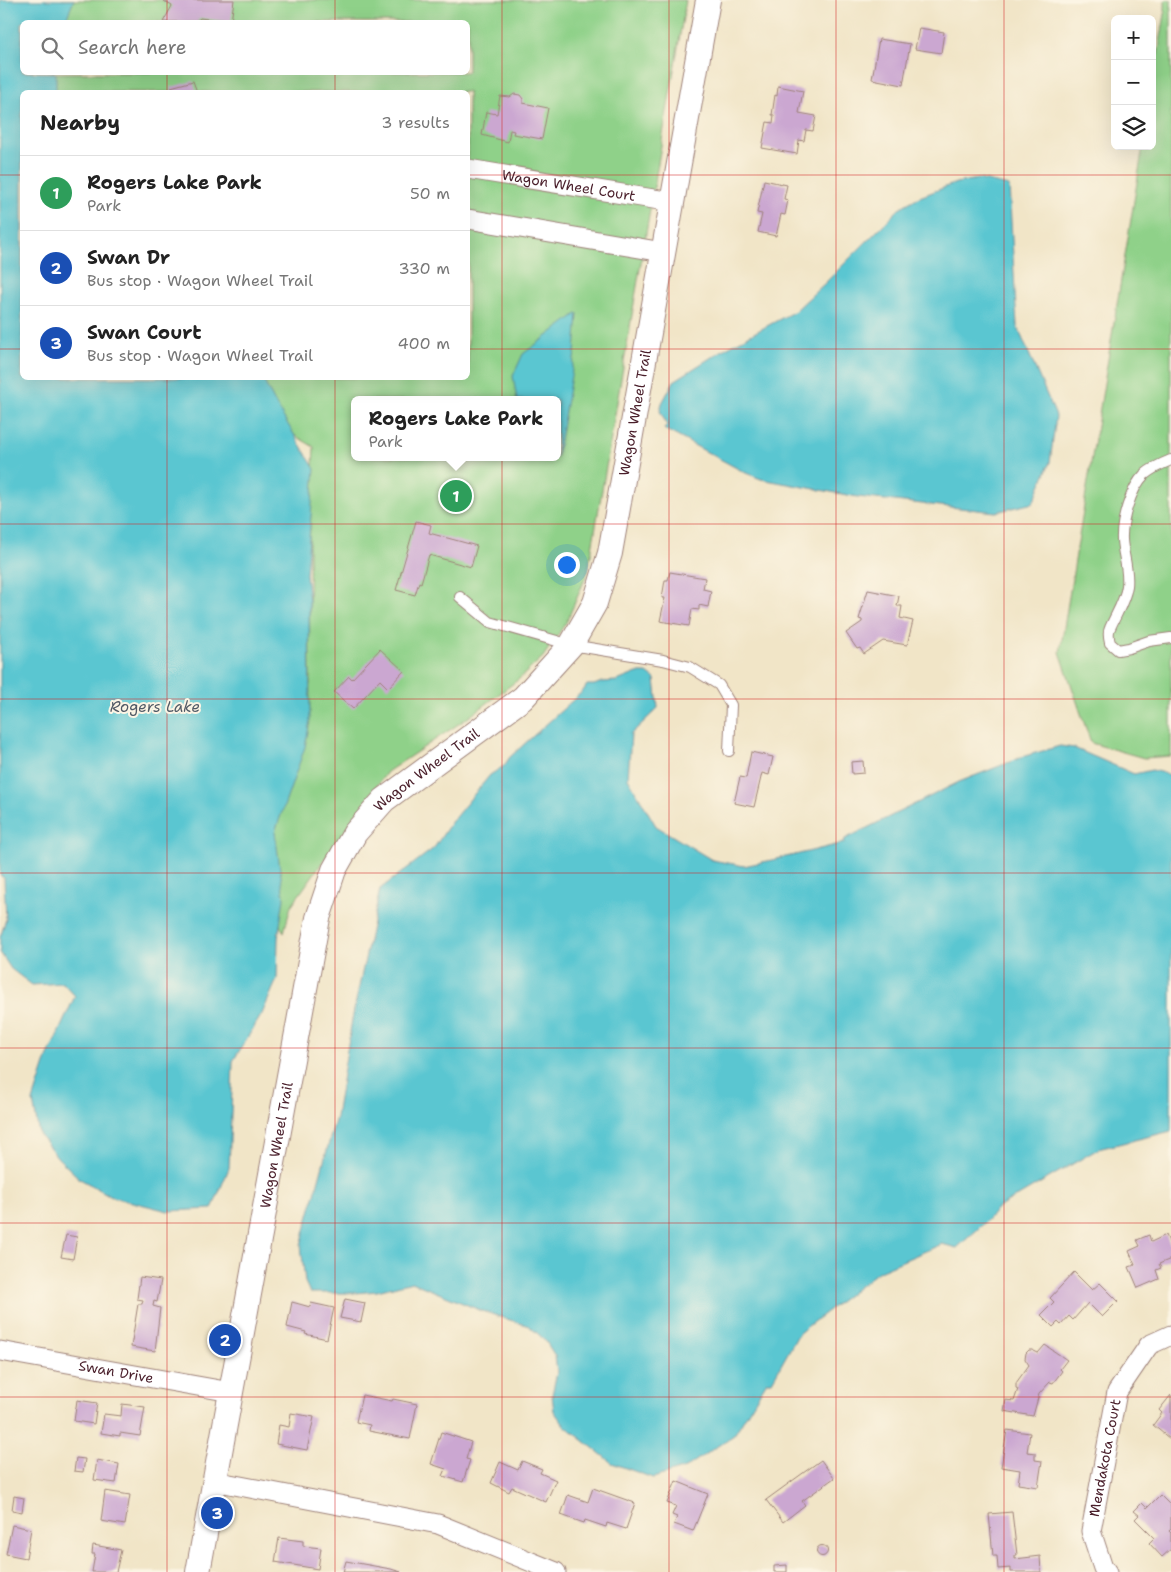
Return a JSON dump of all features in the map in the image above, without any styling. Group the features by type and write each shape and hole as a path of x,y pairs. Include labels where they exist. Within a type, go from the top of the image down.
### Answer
{"street":[{"name":"Wagon Wheel Trail","path":"198,1572 318,918 334,870 355,832 384,800 523,698 571,645 595,603 610,553 708,0"},
{"name":"Wagon Wheel Court","path":"470,169 672,202"},
{"path":"470,219 663,252"},
{"name":"Mendakota Court","path":"1107,1572 1103,1568 1091,1531 1117,1392 1150,1345 1171,1335"},
{"name":"Swan Drive","path":"0,1351 231,1392"},
{"path":"214,1481 438,1524 556,1572"}],"lane":[{"path":"1171,460 1157,466 1143,476 1124,518 1122,537 1127,586 1124,598 1109,630 1110,643 1118,650 1149,641 1171,638"},
{"path":"460,598 490,622 571,645 672,662 690,667 719,685 732,705 729,751"}],"green space":[{"path":"62,0 686,0 588,572 567,621 543,657 519,679 469,717 387,772 291,906 284,932 239,862 310,684 309,545 314,447 234,399 234,380 470,380 470,90 53,90 49,75 470,75 470,20 56,20"},
{"path":"1165,0 1171,0 1171,756 1144,758 1091,743 1060,652 1142,150 1156,150 1156,65 1165,14"}],"water":[{"name":"Rogers Lake","path":"0,0 74,0 66,20 20,20 20,75 56,75 56,90 20,90 20,380 263,380 315,469 306,574 309,601 310,721 305,747 275,832 284,898 278,938 277,979 262,1014 233,1061 229,1168 212,1209 168,1211 113,1197 80,1179 58,1158 39,1134 33,1101 47,1058 75,996 63,983 32,985 11,969 0,952 0,938 6,919 4,878 0,875"},
{"path":"978,179 1009,186 1017,326 1056,416 1050,462 1033,503 996,512 858,497 761,479 746,473 664,429 667,425 660,411 662,403 674,381 726,348 795,311 901,207 917,198 956,183"},
{"path":"578,313 575,353 561,434 561,396 516,396 513,376 523,354"},
{"path":"637,673 647,673 655,679 658,708 631,734 628,778 656,826 712,860 744,866 844,843 845,839 959,782 1025,756 1060,746 1074,748 1134,774 1152,770 1171,775 1171,1131 1098,1149 996,1209 957,1248 942,1244 879,1271 799,1333 772,1381 767,1381 734,1435 685,1468 653,1478 612,1463 564,1425 554,1411 552,1395 557,1372 555,1356 545,1340 529,1326 482,1311 412,1282 377,1291 310,1293 305,1282 301,1245 336,1117 352,1020 380,889 434,848 452,821 490,775 504,766 510,757 583,691 587,685 617,681"}],"building":[{"path":"234,0 231,20 200,18 198,20 164,20 172,6 164,1"},
{"path":"919,28 944,32 941,53 915,49"},
{"path":"879,39 910,44 903,85 872,79"},
{"path":"193,81 196,90 172,90 171,87"},
{"path":"778,86 803,91 799,113 816,116 813,131 806,130 804,141 799,140 797,154 762,148 767,122 773,123 774,115 772,115"},
{"path":"514,94 520,95 523,103 548,108 542,139 513,134 514,131 510,130 508,142 482,135 486,112 497,114 500,96 510,97"},
{"path":"764,180 787,185 784,199 788,200 785,215 781,214 776,236 758,232 762,214 757,213"},
{"path":"416,521 431,525 429,533 477,546 471,567 429,555 421,583 419,582 415,595 396,590"},
{"path":"670,572 705,578 703,589 711,591 708,607 699,605 699,610 692,609 689,626 660,621 665,598 662,598 665,580 668,580"},
{"path":"868,590 899,596 897,606 902,606 900,618 913,621 907,645 883,641 864,654 860,648 857,649 846,633 862,622 859,619"},
{"path":"380,649 404,671 388,688 380,680 353,709 334,692 349,676 352,679"},
{"path":"751,752 773,757 769,775 762,773 754,807 734,803 740,777 746,778"},
{"path":"863,761 864,773 852,774 851,762"},
{"path":"66,1235 77,1237 73,1259 61,1257"},
{"path":"1149,1235 1151,1242 1166,1235 1171,1246 1171,1259 1159,1264 1161,1268 1156,1270 1159,1279 1138,1288 1129,1267 1135,1265 1129,1251 1140,1246 1137,1240"},
{"path":"1074,1272 1092,1290 1100,1283 1118,1301 1102,1317 1088,1303 1073,1320 1069,1316 1061,1325 1058,1322 1053,1327 1041,1315 1054,1302 1050,1298"},
{"path":"140,1277 161,1280 157,1302 154,1301 153,1306 160,1308 155,1351 131,1347 138,1304 142,1304 143,1300 137,1299"},
{"path":"345,1299 365,1303 361,1322 340,1318"},
{"path":"292,1302 310,1307 311,1303 334,1308 327,1339 305,1334 306,1332 287,1327"},
{"path":"1045,1345 1067,1360 1060,1369 1062,1371 1053,1383 1050,1382 1039,1394 1033,1416 1004,1411 1006,1400 1014,1401 1018,1389 1016,1388 1016,1383 1029,1365 1025,1359 1026,1353 1032,1350 1038,1353"},
{"path":"362,1395 417,1404 410,1439 369,1431 370,1425 356,1422"},
{"path":"1171,1395 1170,1439 1153,1425 1162,1413 1159,1410"},
{"path":"77,1400 97,1403 94,1424 74,1421"},
{"path":"122,1404 145,1407 140,1436 120,1433 120,1436 101,1433 104,1414 121,1416"},
{"path":"291,1413 314,1417 307,1450 276,1444 279,1425 289,1427"},
{"path":"1007,1430 1030,1433 1027,1452 1035,1453 1035,1460 1042,1461 1038,1487 1018,1484 1020,1470 1001,1467"},
{"path":"441,1432 471,1442 466,1459 470,1460 463,1482 443,1476 446,1469 431,1464"},
{"path":"76,1458 85,1459 83,1472 74,1471"},
{"path":"97,1460 119,1464 116,1483 94,1480"},
{"path":"821,1460 834,1478 802,1501 805,1505 783,1522 766,1500"},
{"path":"522,1461 542,1469 540,1473 556,1480 546,1502 512,1487 509,1492 491,1483 500,1462 518,1470"},
{"path":"676,1481 708,1494 693,1531 674,1524 677,1517 672,1515 676,1506 667,1503"},
{"path":"593,1488 635,1503 626,1529 607,1523 606,1527 585,1520 584,1523 561,1515 568,1495 588,1502"},
{"path":"105,1491 130,1495 125,1525 101,1521"},
{"path":"1160,1495 1171,1506 1171,1529 1169,1531 1171,1533 1171,1549 1162,1557 1149,1543 1154,1538 1135,1519 1139,1515 1134,1511 1142,1503 1147,1508"},
{"path":"14,1496 24,1498 22,1512 12,1510"},
{"path":"1012,1512 1017,1555 1015,1555 1015,1559 1040,1556 1041,1572 1011,1572 1011,1568 998,1569 997,1556 993,1556 989,1514"},
{"path":"12,1525 31,1529 26,1558 6,1554"},
{"path":"279,1538 303,1541 303,1546 321,1548 318,1569 275,1562"},
{"path":"93,1545 121,1550 116,1572 92,1572 95,1554 92,1554"},
{"path":"820,1546 824,1546 827,1551 826,1555 820,1556 817,1553 817,1549"},
{"path":"346,1561 391,1569 401,1572 343,1572"},
{"path":"787,1565 787,1572 774,1572 774,1566"}],"place":[{"name":"Rogers Lake Park","path":"456,496"},
{"name":"Swan Dr","path":"225,1340"},
{"name":"Swan Court","path":"217,1513"}]}
